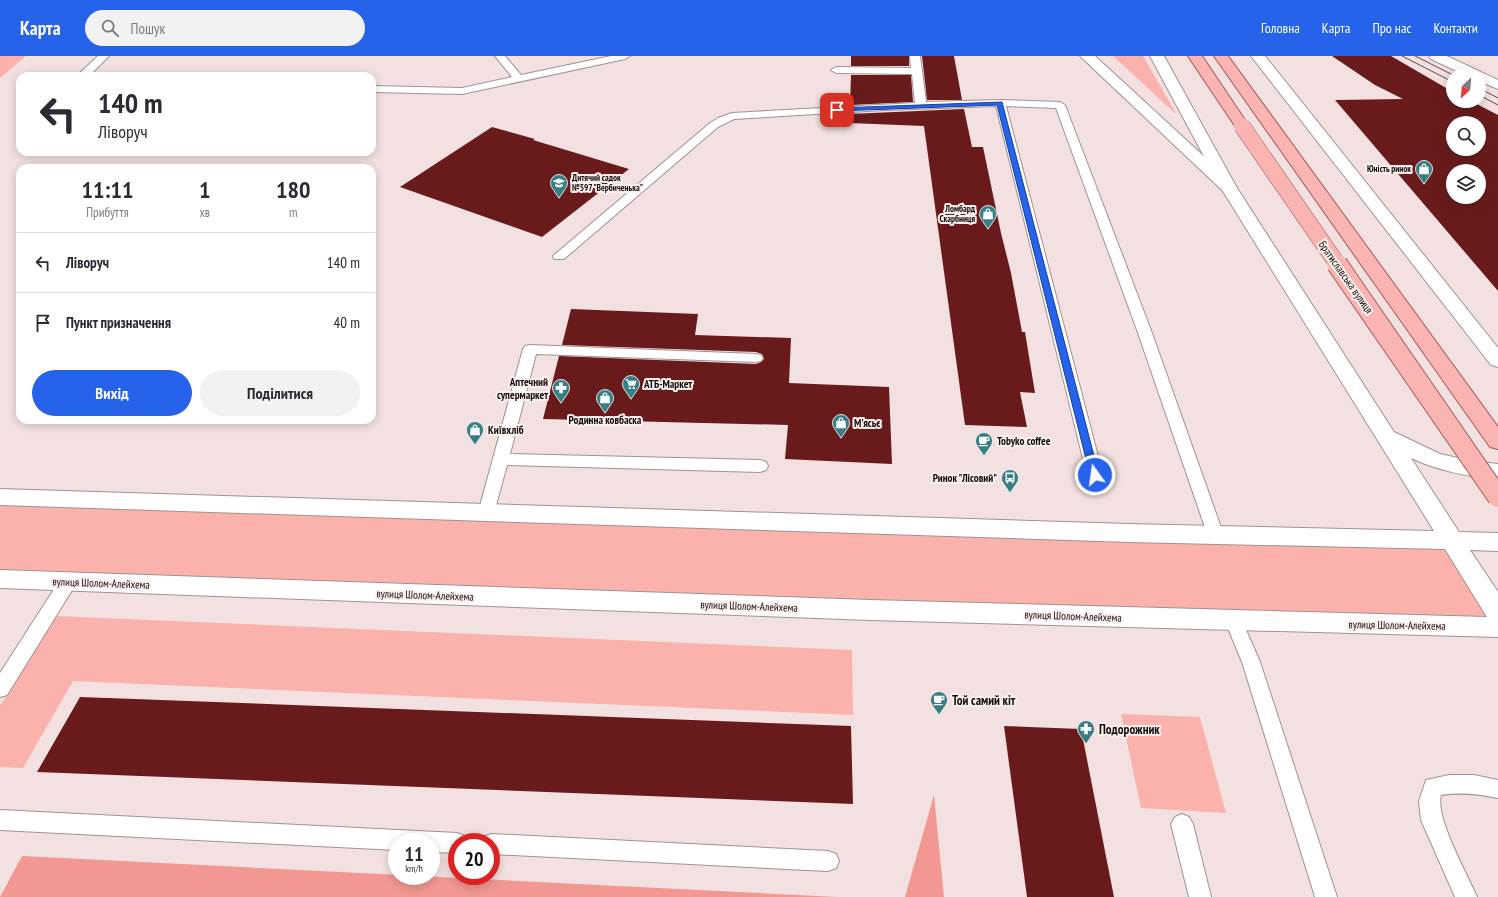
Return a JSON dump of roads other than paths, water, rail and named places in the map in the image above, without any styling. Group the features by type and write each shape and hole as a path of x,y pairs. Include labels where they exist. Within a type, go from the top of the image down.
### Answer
{"main road":[{"name":"Братиславська вулиця","path":"1195,56 1498,496"},
{"path":"1221,56 1498,442"}],"street":[{"path":"1087,56 1230,188"},
{"path":"1157,56 1230,188 1498,613"},
{"path":"1258,56 1498,361"},
{"path":"1436,56 1461,68"},
{"path":"1486,79 1498,85"},
{"path":"1388,437 1434,460 1471,469 1498,472"},
{"path":"0,497 248,507 1216,536 1498,542"},
{"name":"вулиця Шолом-Алейхема","path":"0,580 1234,621 1498,627"}],"lane":[{"path":"87,72 104,56"},
{"path":"500,56 518,78"},
{"path":"376,89 462,91 625,56"},
{"path":"915,56 921,106"},
{"path":"836,70 917,71"},
{"path":"1000,103 1095,475"},
{"path":"559,256 722,120 732,116 745,114 1000,103 1060,105 1145,333 1216,536"},
{"path":"486,513 530,349 756,358"},
{"path":"500,459 760,466"},
{"path":"0,689 68,582"},
{"path":"1234,621 1251,662 1326,897"},
{"path":"1466,897 1432,820 1429,801 1433,787 1450,783 1479,784 1498,789"},
{"path":"0,820 448,843"},
{"path":"1182,824 1200,897"},
{"path":"500,844 828,861"}],"tram line":[{"path":"1402,56 1446,78"},
{"path":"1415,56 1446,72"},
{"path":"1486,92 1498,98"},
{"path":"1486,99 1498,105"}],"place":[{"name":"Юність ринок","path":"1424,184"},
{"name":"Дитячий садок №597 \"Вербиченька\"","path":"559,198"},
{"name":"Ломбард Скарбниця","path":"988,229"},
{"name":"АТБ-Маркет","path":"631,399"},
{"name":"Аптечний супермаркет","path":"561,403"},
{"name":"Родинна ковбаска","path":"605,413"},
{"name":"М'ясьє","path":"841,438"},
{"name":"Київхліб","path":"475,445"},
{"name":"Tobyko coffee","path":"984,456"},
{"name":"Ринок \"Лісовий\"","path":"1010,493"},
{"name":"Той самий кіт","path":"939,715"},
{"name":"Подорожник","path":"1086,744"}]}
